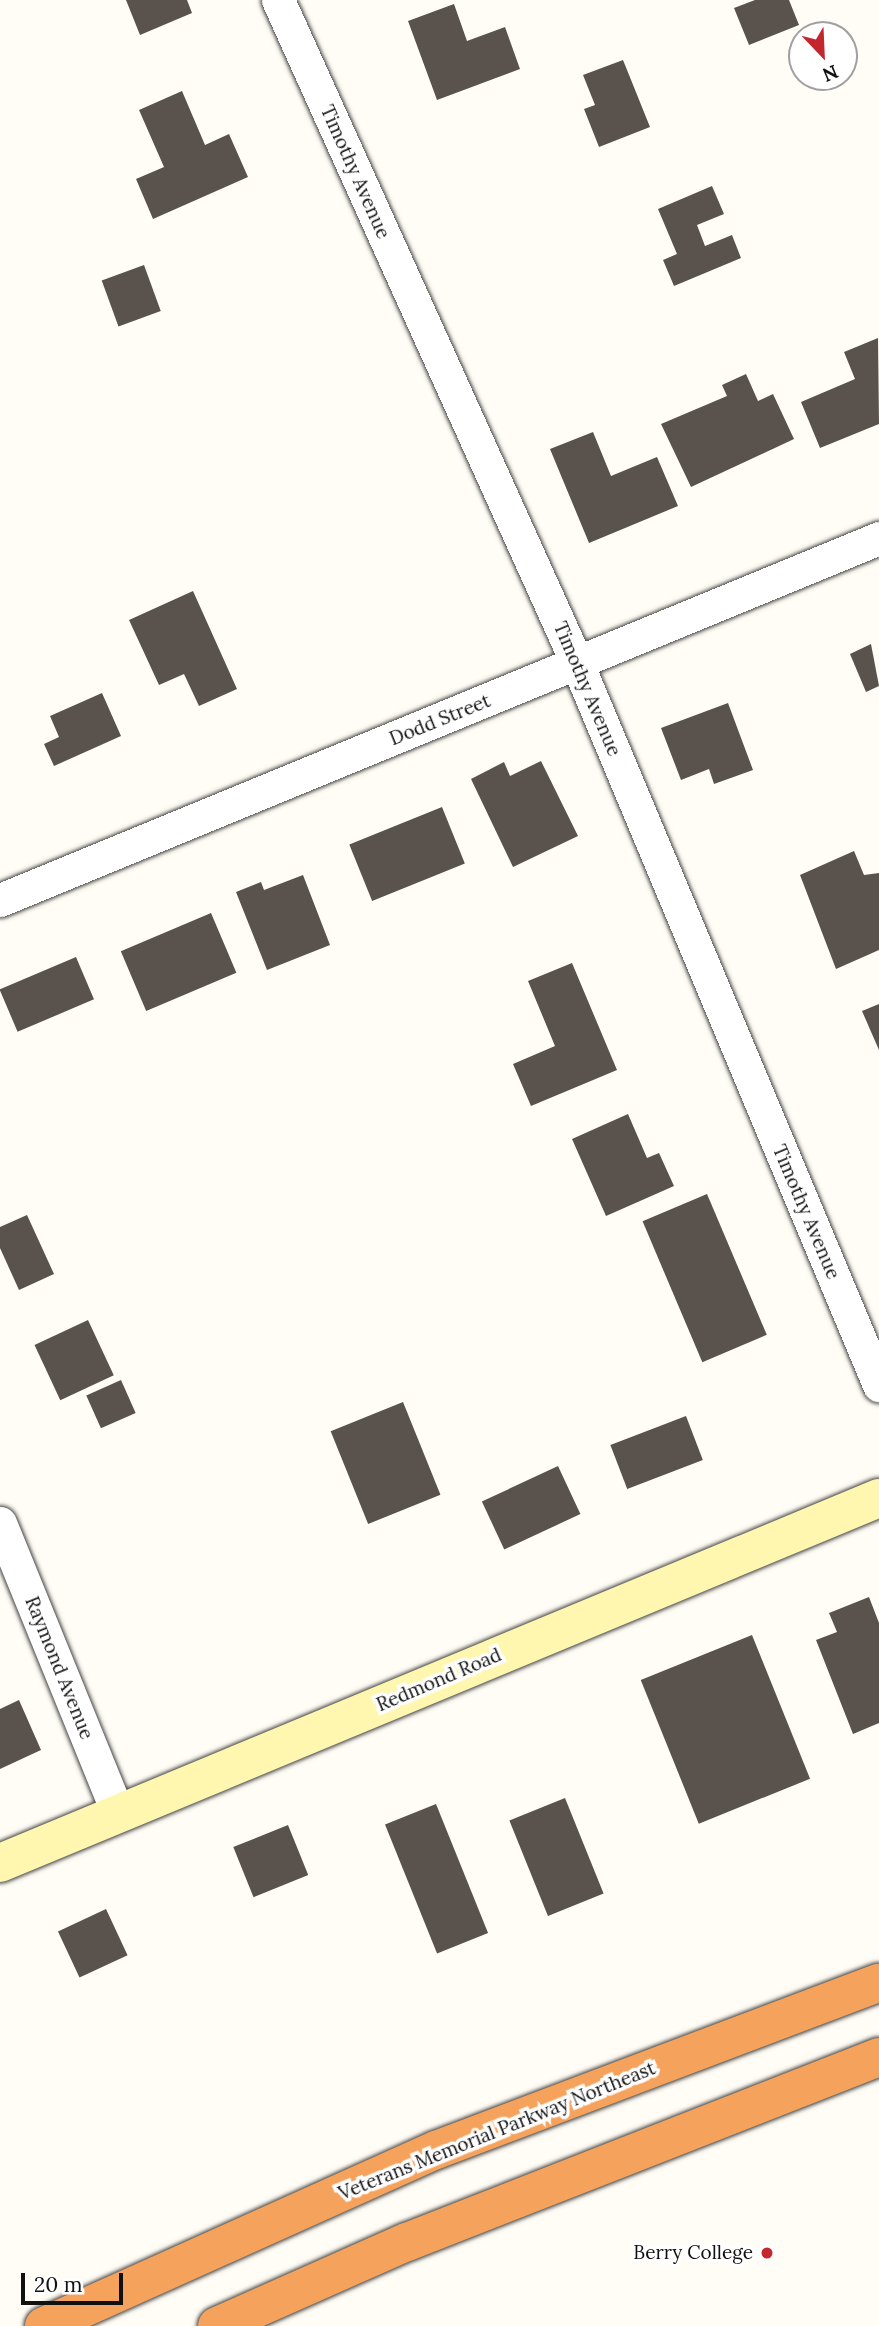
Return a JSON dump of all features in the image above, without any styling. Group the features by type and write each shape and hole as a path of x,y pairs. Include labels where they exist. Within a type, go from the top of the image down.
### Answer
{"highway":[{"name":"Veterans Memorial Parkway Northeast","path":"44,2326 436,2150 879,1983"},
{"path":"217,2326 407,2242 879,2057"}],"street":[{"name":"Timothy Avenue","path":"278,0 577,663 879,1385"},
{"name":"Dodd Street","path":"0,900 879,538"},
{"name":"Redmond Road","path":"0,1863 879,1498"},
{"name":"Raymond Avenue","path":"0,1523 118,1814"}],"building":[{"path":"126,0 187,0 192,13 140,35"},
{"path":"755,0 789,0 797,21 788,21 788,29 749,45 734,8"},
{"path":"454,4 467,41 505,27 520,69 437,100 408,21"},
{"path":"623,60 650,127 599,147 584,109 595,105 583,75"},
{"path":"182,91 205,145 229,134 248,177 153,219 136,179 164,167 139,110"},
{"path":"712,186 724,214 697,225 705,246 732,235 741,258 674,286 663,260 677,254 658,209"},
{"path":"144,265 161,311 118,326 102,280"},
{"path":"878,338 879,424 820,448 801,402 855,379 844,352"},
{"path":"746,374 758,401 773,394 794,439 691,487 661,424 727,396 722,385"},
{"path":"593,432 611,476 657,457 678,506 589,543 550,449"},
{"path":"193,591 237,689 199,706 184,674 159,685 129,620"},
{"path":"871,644 879,686 866,692 850,654"},
{"path":"102,693 121,736 54,766 44,744 59,737 50,716"},
{"path":"728,703 753,770 714,784 709,769 681,780 661,728"},
{"path":"541,761 578,836 513,867 471,779 504,762 510,776"},
{"path":"442,807 465,864 372,901 349,844"},
{"path":"854,851 864,875 879,873 879,950 836,969 800,875"},
{"path":"303,875 330,945 267,970 236,892 261,882 264,890"},
{"path":"211,913 236,973 146,1011 121,951"},
{"path":"76,957 94,999 18,1032 0,989"},
{"path":"572,963 617,1070 531,1106 513,1064 555,1046 528,981"},
{"path":"879,1004 879,1050 862,1011"},
{"path":"628,1114 647,1158 659,1153 674,1186 606,1216 572,1139"},
{"path":"707,1194 767,1335 702,1362 643,1221"},
{"path":"27,1215 54,1274 19,1290 0,1248 0,1227"},
{"path":"88,1320 114,1375 60,1400 35,1345"},
{"path":"121,1380 136,1413 101,1428 86,1395"},
{"path":"403,1402 440,1495 368,1524 331,1431"},
{"path":"686,1416 703,1460 627,1489 610,1445"},
{"path":"558,1466 580,1514 504,1550 482,1501"},
{"path":"869,1597 879,1623 879,1723 853,1734 816,1640 837,1632 829,1613"},
{"path":"752,1635 810,1779 699,1824 641,1680"},
{"path":"19,1700 41,1750 0,1769 0,1709"},
{"path":"565,1798 604,1893 548,1916 509,1820"},
{"path":"436,1804 488,1933 437,1953 385,1825"},
{"path":"288,1825 308,1875 254,1897 233,1847"},
{"path":"106,1909 128,1955 80,1978 58,1931"}],"place":[{"name":"Berry College","path":"767,2253"}]}
